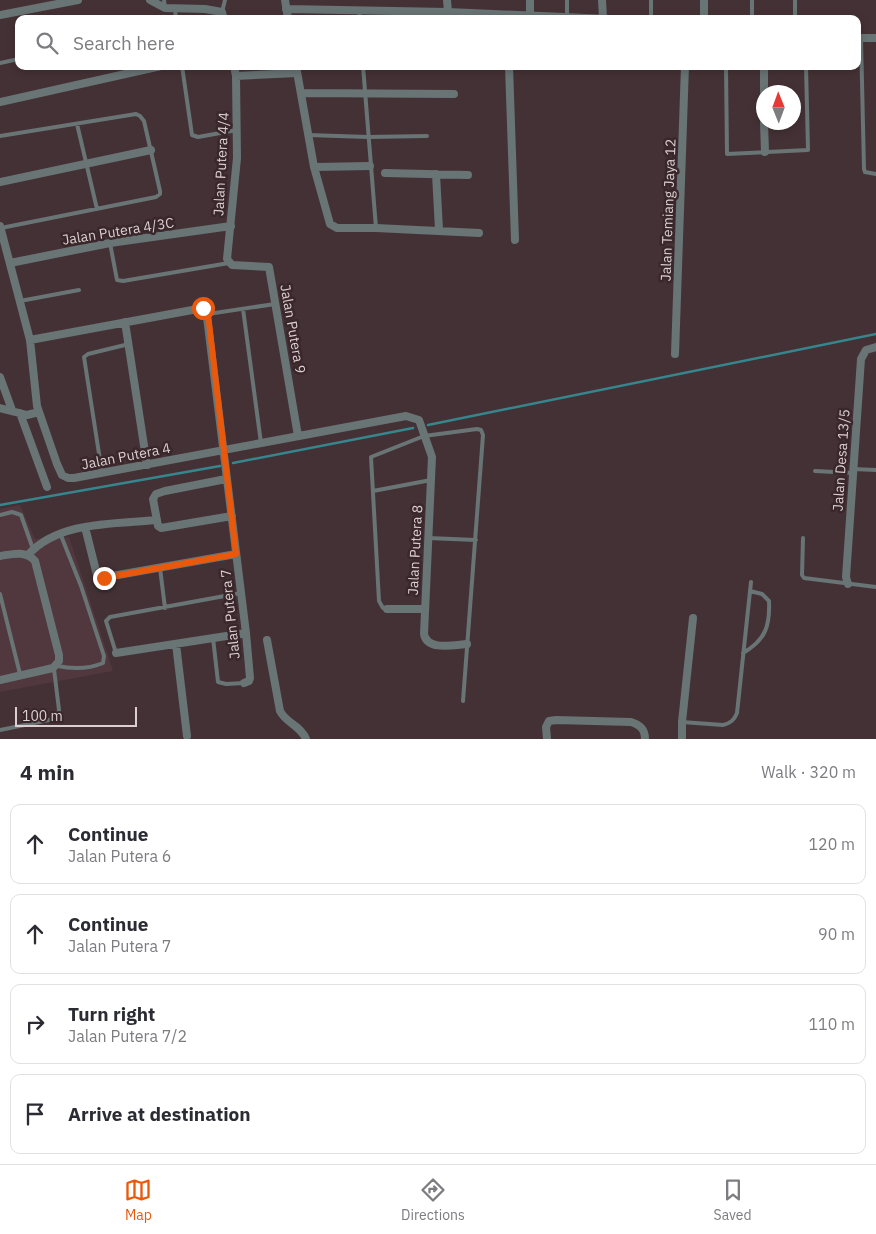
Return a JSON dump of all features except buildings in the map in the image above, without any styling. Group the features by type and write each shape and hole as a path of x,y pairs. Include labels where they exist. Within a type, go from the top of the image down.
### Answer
{"street":[{"path":"0,15 78,0"},
{"path":"150,0 174,8 205,9 220,15"},
{"path":"285,0 287,15"},
{"path":"447,0 448,12"},
{"path":"530,0 530,15"},
{"path":"602,0 603,15"},
{"path":"704,0 704,15"},
{"path":"286,9 360,15 448,12 483,15"},
{"path":"861,38 876,38"},
{"path":"0,102 143,70"},
{"name":"Jalan Putera 4/4","path":"229,263 227,257 231,226 237,130 235,70"},
{"path":"236,76 296,70 314,167 330,224 337,228 439,230 479,233"},
{"path":"509,70 515,240"},
{"name":"Jalan Temiang Jaya 12","path":"675,354 685,70"},
{"path":"764,70 764,85"},
{"path":"301,93 454,94"},
{"path":"764,130 765,152"},
{"path":"0,182 150,150"},
{"path":"314,167 370,166"},
{"path":"385,173 468,175"},
{"path":"436,174 439,230"},
{"name":"Jalan Putera 4/3C","path":"10,263 110,243 231,226"},
{"name":"Jalan Putera 4","path":"0,227 30,340 38,412 57,464 62,474 68,478 406,416 419,420"},
{"name":"Jalan Putera 9","path":"229,263 232,265 270,267 298,436"},
{"path":"30,340 203,308 206,309 208,314"},
{"name":"Jalan Putera 7","path":"208,314 226,479 246,633 250,678 249,681 244,683"},
{"path":"125,322 147,465"},
{"name":"Jalan Desa 13/5","path":"848,584 846,577 861,359 866,350 876,347"},
{"path":"0,377 47,487"},
{"path":"0,408 27,415 38,412"},
{"name":"Jalan Putera 8","path":"419,420 432,457 425,640 435,645 467,644"},
{"path":"226,479 164,490 156,494 153,499 158,526 165,528 232,516"},
{"path":"0,556 30,552 74,528 157,520"},
{"path":"85,527 98,577 104,578 236,554"},
{"path":"0,680 55,667 59,655 35,561 30,552"},
{"path":"387,609 425,609"},
{"path":"682,739 682,722 694,618"},
{"path":"116,653 246,633"},
{"path":"267,640 280,711 282,716 300,729 306,739"},
{"path":"176,644 187,736"},
{"path":"547,739 546,727 549,721 556,720 631,722 640,725 645,739"}],"lane":[{"path":"223,15 225,0"},
{"path":"566,0 567,15"},
{"path":"651,0 651,15"},
{"path":"752,0 752,15"},
{"path":"795,0 795,15"},
{"path":"174,8 175,15"},
{"path":"0,63 15,61"},
{"path":"183,70 192,135 198,137 237,130"},
{"path":"363,70 376,228"},
{"path":"726,70 727,154 808,150 806,70"},
{"path":"860,70 864,169 868,174 876,174"},
{"path":"0,136 136,114 144,121 160,194 156,197 0,227"},
{"path":"77,124 97,209"},
{"path":"308,135 427,136"},
{"path":"110,243 117,280 123,281 229,263"},
{"path":"20,300 79,290"},
{"path":"208,314 276,304"},
{"path":"243,309 260,443"},
{"path":"102,473 84,357 88,354 129,344"},
{"path":"387,609 383,608 379,601 371,457 424,436 481,430 483,435 463,702"},
{"path":"815,471 876,470"},
{"path":"373,492 431,480"},
{"path":"0,515 12,512 21,515 30,552"},
{"path":"0,730 54,719 58,716 55,667 95,667 103,663 104,656 81,586 60,534"},
{"path":"428,538 476,540"},
{"path":"803,538 802,575 804,578 876,587"},
{"path":"160,567 165,608"},
{"path":"682,722 723,725 729,724 734,720 737,713 751,582"},
{"path":"743,653 759,642 764,635 769,619 769,600 762,594 750,591"},
{"path":"116,653 107,625 107,619 241,593"},
{"path":"0,594 21,676"},
{"path":"213,638 218,682 226,684 244,683"}],"shaded area":[{"path":"20,505 35,539 69,537 113,671 0,692 0,509"}],"waterway":[{"path":"428,425 876,334"},
{"path":"233,463 413,428"},
{"path":"0,505 220,466"}],"route":[{"path":"104,578 236,554 208,314 206,309 203,308"}]}
